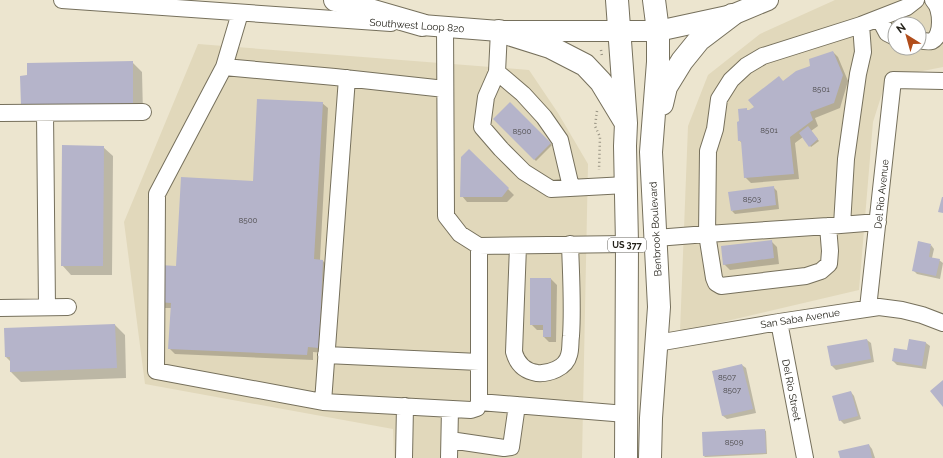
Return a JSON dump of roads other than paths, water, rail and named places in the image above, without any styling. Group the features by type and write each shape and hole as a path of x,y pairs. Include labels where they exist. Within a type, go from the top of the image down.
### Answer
{"highway":[{"path":"335,0 422,25"},
{"name":"US 377","path":"617,0 626,122 626,458"},
{"name":"Benbrook Boulevard","path":"650,458 651,418 659,307 651,152 658,62 658,31 654,0"},
{"path":"651,152 666,86 682,61 699,40 732,15"},
{"path":"499,31 550,47 585,65 601,82 626,122"}],"main road":[{"name":"Southwest Loop 820","path":"422,25 499,31 658,31 732,15 768,0"}],"street":[{"name":"Southwest Loop 820","path":"62,0 422,25"},
{"path":"861,24 863,52 858,74 829,264 821,271 806,276 721,286 716,283 714,278 707,234 708,151 715,129 719,100 732,80 746,66 763,56 879,18 907,7 916,0"},
{"path":"927,41 931,41 939,36 942,29 941,18 933,0"},
{"path":"240,13 224,67 157,194 156,371 323,402 471,410 477,408 479,402 479,246"},
{"path":"879,18 887,33"},
{"path":"445,27 446,216 460,234 479,246 627,244"},
{"path":"499,31 497,72 486,97 482,128 524,172 551,189 626,186"},
{"path":"224,67 347,78 445,89"},
{"path":"497,72 523,94 544,117 560,140 571,187"},
{"path":"323,402 347,78"},
{"name":"Del Rio Avenue","path":"868,308 893,80 943,81"},
{"path":"0,113 143,112"},
{"path":"45,113 47,307"},
{"path":"656,238 878,222"},
{"path":"518,246 514,352 517,361 525,368 536,373 551,372 562,365 569,356 572,327 570,244"},
{"path":"0,308 68,307"},
{"name":"San Saba Avenue","path":"656,343 879,307 902,310 922,315 943,323"},
{"name":"Del Rio Street","path":"779,322 805,458"},
{"path":"326,355 479,362"},
{"path":"479,402 626,414"},
{"path":"450,440 504,448 511,447 517,405"},
{"path":"404,458 405,406"},
{"path":"449,458 450,409"}]}
